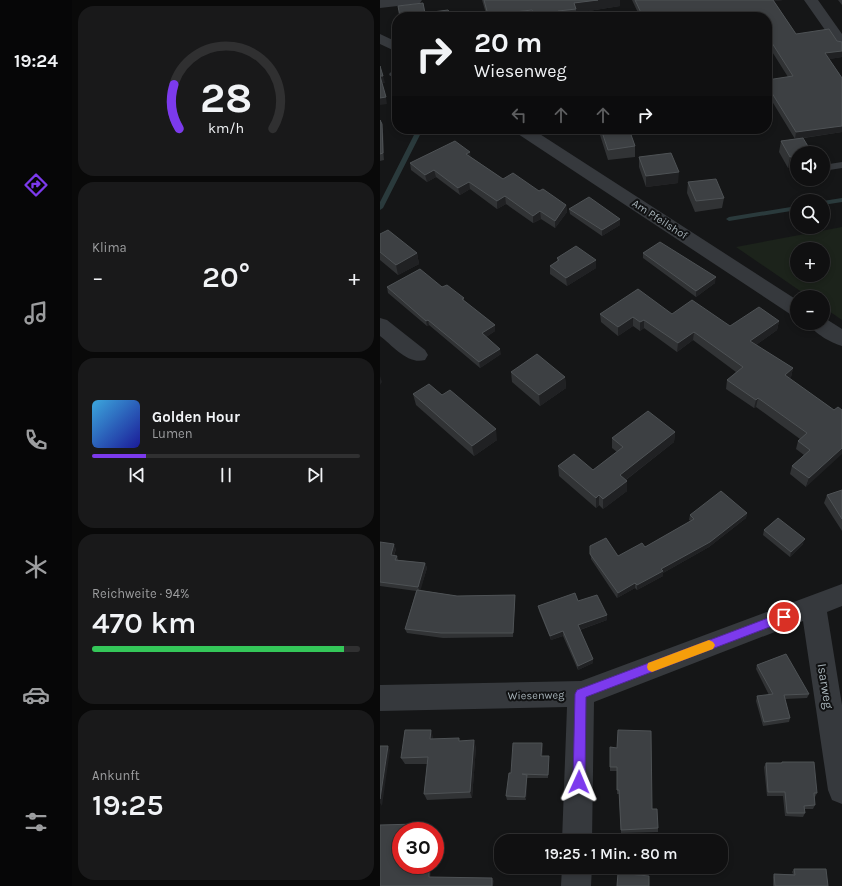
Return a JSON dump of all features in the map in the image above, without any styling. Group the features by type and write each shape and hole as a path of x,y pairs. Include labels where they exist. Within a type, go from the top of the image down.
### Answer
{"street":[{"path":"380,4 415,0"},
{"path":"811,0 842,44"},
{"path":"380,38 392,45"},
{"name":"Am Pfeilshof","path":"529,134 790,304"},
{"path":"380,325 418,355"},
{"path":"828,330 842,339"},
{"name":"Wiesenweg","path":"380,698 581,694 842,595"},
{"name":"Isarweg","path":"813,606 842,790"},
{"path":"577,834 581,694"},
{"path":"576,886 577,874"}],"lane":[{"path":"830,167 842,165"}],"shaded area":[{"path":"842,227 842,320 830,312 830,290 799,290 736,247 805,234 830,234 830,229"}],"building":[{"path":"484,0 598,0 574,3 576,9 558,12 533,12 532,10 514,12 487,12"},
{"path":"635,0 773,0 796,34 829,29 837,41 842,42 842,51 825,53 842,78 842,126 796,132 772,93 772,79 793,76 772,43 772,12 641,12"},
{"path":"423,3 425,12 399,12 398,6"},
{"path":"448,10 450,12 433,12"},
{"path":"380,66 383,76 380,76"},
{"path":"380,76 386,97 380,98"},
{"path":"380,120 382,124 383,153 380,154"},
{"path":"603,134 631,134 635,146 608,150"},
{"path":"803,138 808,146 790,146 790,157 781,141"},
{"path":"455,141 470,152 466,154 503,179 513,173 539,191 543,189 566,205 555,221 540,211 533,216 505,196 497,201 469,182 458,188 434,170 425,175 410,163"},
{"path":"671,153 679,172 646,176 639,157"},
{"path":"716,179 724,198 696,201 688,182"},
{"path":"589,197 620,219 602,230 569,209"},
{"path":"388,230 417,253 396,265 380,252 380,234"},
{"path":"660,242 716,277 696,291 643,253"},
{"path":"576,246 596,260 566,278 550,266 559,260 557,258"},
{"path":"420,269 442,287 447,285 495,325 482,333 500,349 479,362 428,320 426,321 387,287"},
{"path":"638,289 672,314 692,300 730,326 759,307 779,321 750,341 793,368 785,375 834,410 838,407 842,410 842,448 809,478 792,466 810,450 798,441 807,433 758,398 756,400 727,380 743,367 694,332 678,343 644,320 640,322 633,317 618,327 600,314"},
{"path":"537,354 565,377 539,395 511,372"},
{"path":"429,384 442,395 450,390 496,429 472,446 413,394"},
{"path":"648,411 675,432 620,475 627,481 603,499 599,495 596,498 558,466 574,454 593,470 623,447 612,438"},
{"path":"842,490 842,519 827,495"},
{"path":"721,491 747,513 710,542 661,569 663,571 637,585 635,583 618,593 590,554 590,546 606,538 618,556 642,543 645,547 694,519 690,515"},
{"path":"778,518 805,539 791,552 764,530"},
{"path":"380,542 394,544 391,555 397,556 395,560 425,563 418,587 380,582"},
{"path":"417,590 457,596 515,595 513,633 441,633 405,629"},
{"path":"575,593 578,601 597,595 607,615 578,625 593,659 578,666 563,631 550,636 538,606"},
{"path":"786,654 809,694 784,695 790,718 764,722 757,696 773,694 757,665"},
{"path":"405,730 431,730 430,739 459,738 459,741 474,740 470,792 424,794 428,757 401,758"},
{"path":"618,730 651,731 652,809 657,809 658,828 621,830 619,790 617,790 617,767 610,767 610,747 617,748"},
{"path":"513,743 542,743 541,756 549,756 548,775 522,774 527,775 525,797 506,796 509,773 511,773"},
{"path":"380,746 388,746 380,799"},
{"path":"814,762 817,793 814,793 815,805 804,806 805,813 787,813 785,792 768,792 766,763"},
{"path":"380,825 392,825 392,874 429,874 429,877 492,878 492,886 380,886"},
{"path":"794,869 826,869 828,886 775,886 774,874 795,875"},
{"path":"618,874 649,876 649,886 617,886"}],"waterway":[{"path":"380,208 417,134"},
{"path":"830,202 842,200"},
{"path":"729,219 790,209"}],"slow traffic":[{"path":"652,667 709,645"}],"route":[{"path":"579,782 581,694 784,617"}]}
